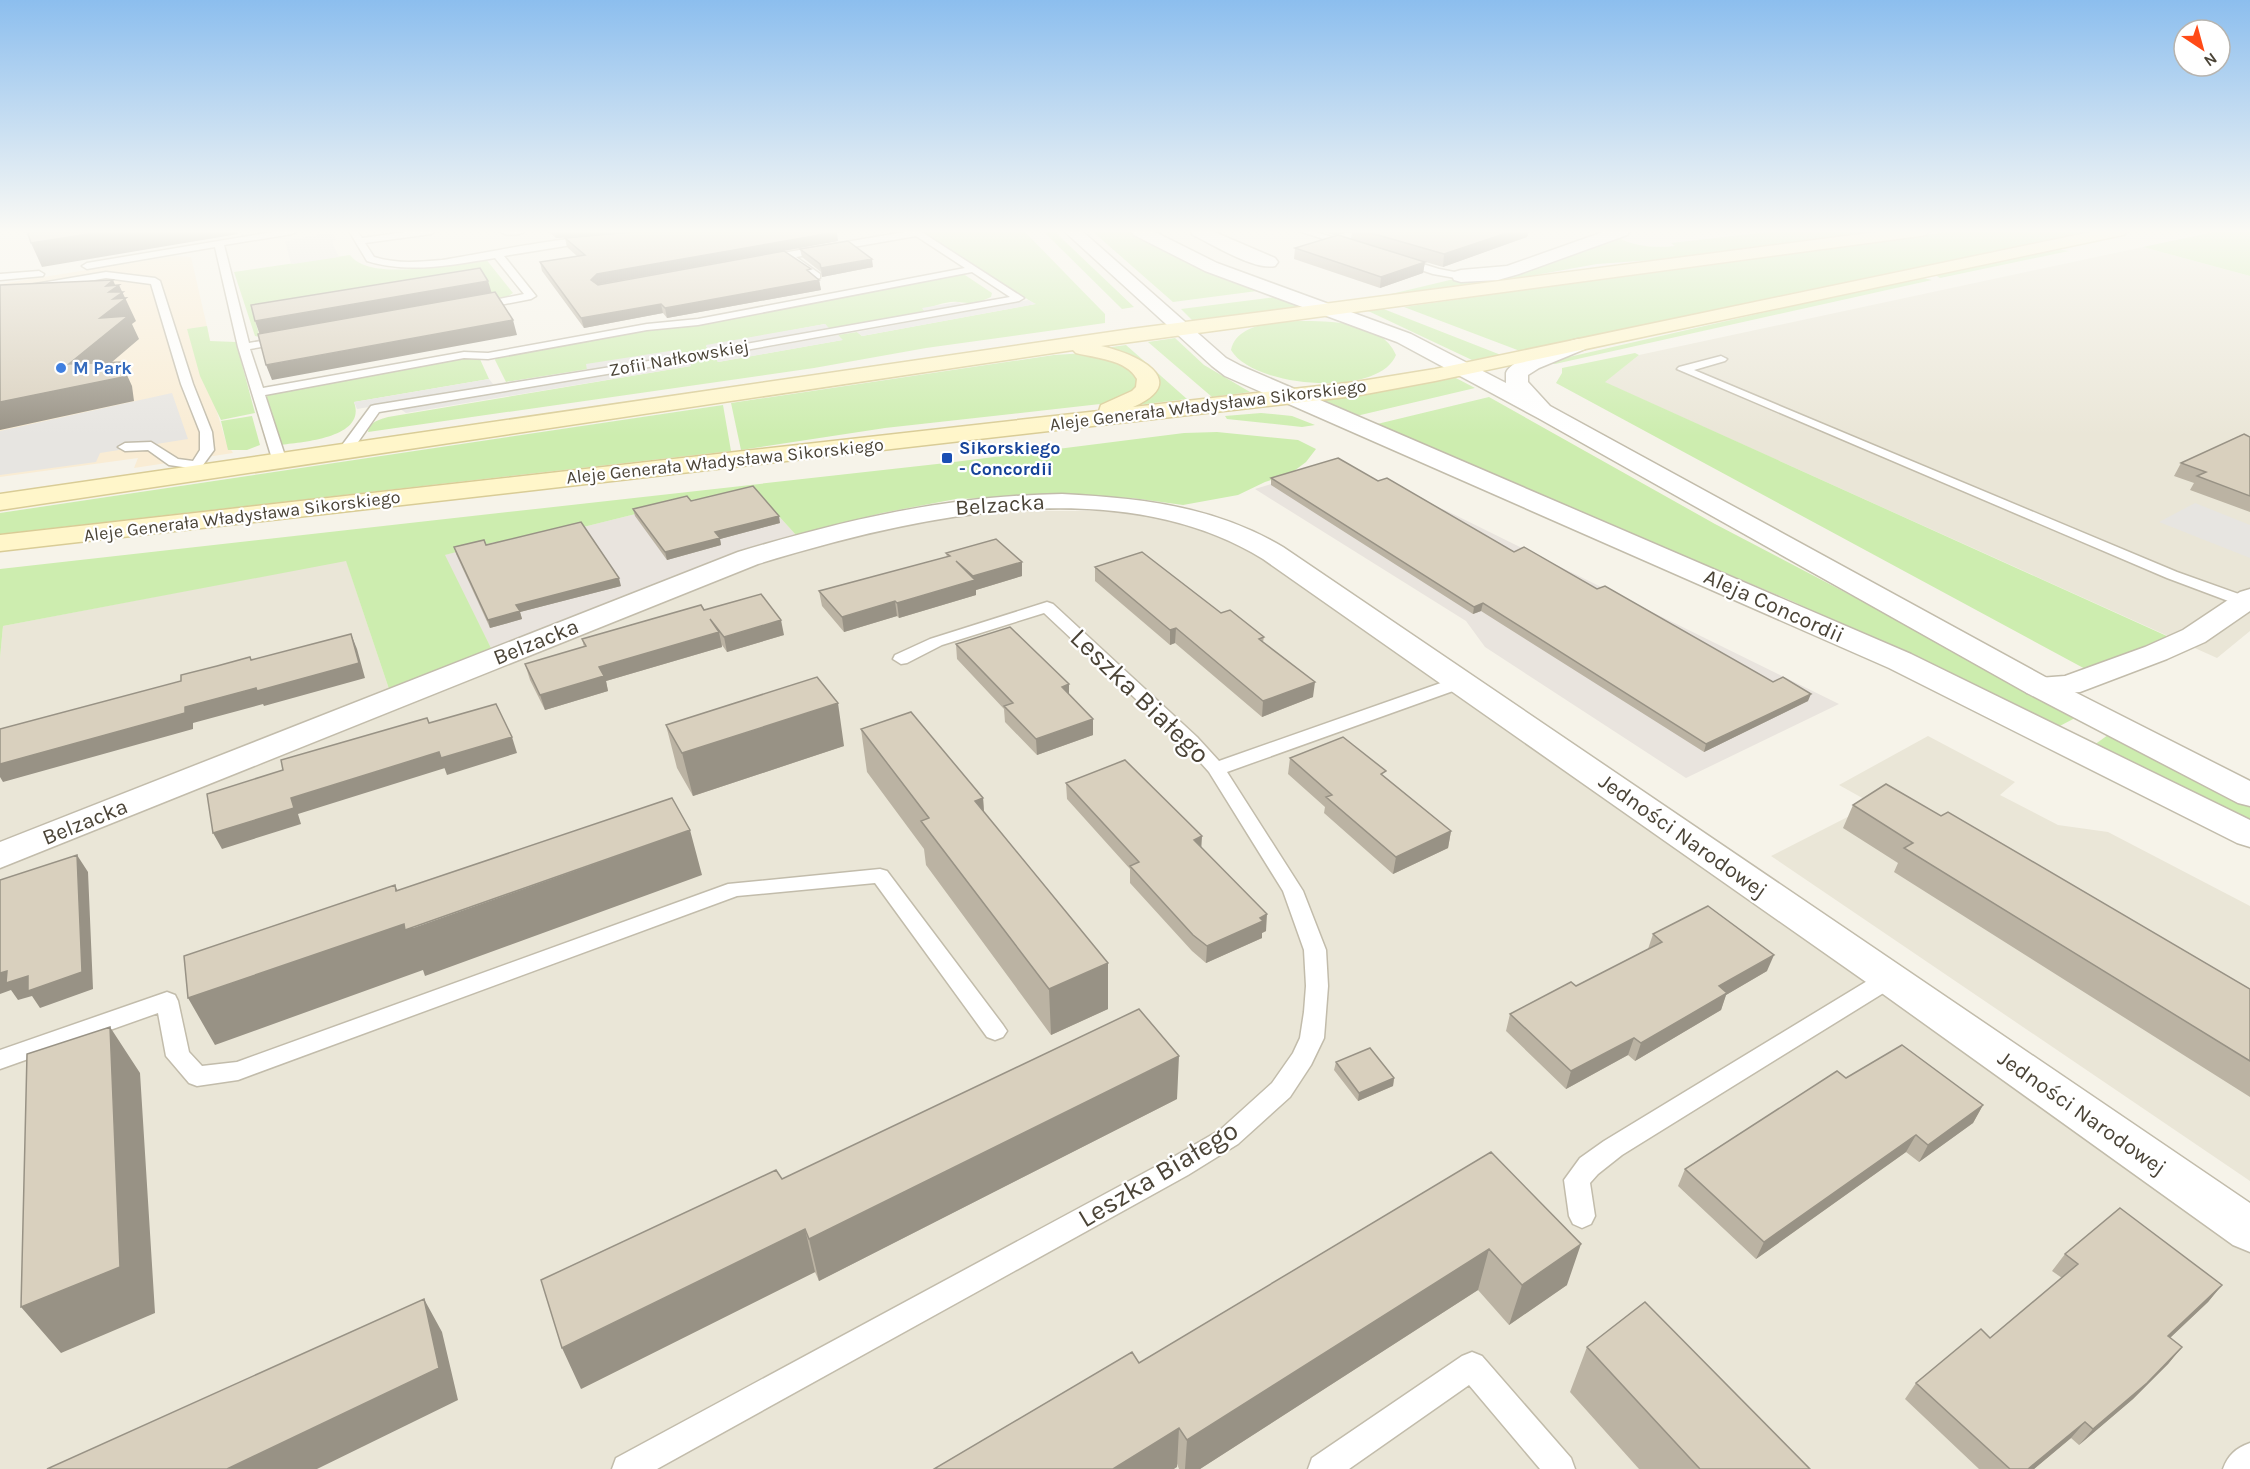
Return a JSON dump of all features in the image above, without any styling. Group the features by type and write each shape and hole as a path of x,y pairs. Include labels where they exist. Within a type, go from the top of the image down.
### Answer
{"main road":[{"path":"0,502 196,470 280,462 1182,328 1389,300"},
{"name":"Aleje Generała Władysława Sikorskiego","path":"0,543 1355,389 1462,369 1793,300"},
{"path":"1043,349 1092,350 1118,355 1139,369 1149,384 1140,396 1126,404 1043,425"}],"street":[{"name":"Aleja Concordii","path":"1150,300 1226,367 1890,657 2250,835"},
{"path":"1301,300 1393,332 1546,413 2038,686 2250,795"},
{"path":"1546,413 1517,383 1517,373 1531,363 1578,345"},
{"name":"Belzacka","path":"0,856 747,558 808,539 888,519 963,506 1034,501 1090,503"},
{"name":"Jedności Narodowej","path":"1090,503 1161,509 1187,514 1247,537 1890,978 2250,1230"},
{"path":"2038,686 2058,687 2079,682 2194,636 2247,600"}],"lane":[{"path":"125,447 151,446 174,462 196,470 207,450 206,432 187,384 161,300"},
{"path":"233,300 244,347 280,462"},
{"path":"469,308 513,300"},
{"path":"258,393 464,355 488,356 647,327 698,322 817,300"},
{"name":"Zofii Nałkowskiej","path":"344,452 375,409 494,379 690,357 1010,300"},
{"path":"244,347 291,339"},
{"path":"488,356 494,379"},
{"path":"1721,359 1683,369 2172,575 2247,600"},
{"name":"Leszka Białego","path":"627,1469 1179,1167 1229,1137 1281,1090 1304,1059 1312,1038 1317,986 1315,950 1293,891 1216,769 1191,741 1047,607 936,642 901,658"},
{"path":"1216,769 1461,682"},
{"path":"0,1060 167,1001 178,1056 196,1076 238,1071 735,889 880,876 995,1031"},
{"path":"1582,1216 1577,1180 1588,1166 1613,1148 1890,978"},
{"path":"1323,1469 1472,1366 1560,1469"},
{"path":"2238,1469 2250,1458"}],"shaded area":[{"path":"0,300 201,300 220,383 214,402 226,442 233,453 134,468 138,458 0,477"},
{"path":"1028,300 1036,304 862,336 857,332"},
{"path":"1898,300 2250,300 2250,631 2217,658 1604,382 1639,355"},
{"path":"958,302 964,305 816,332 681,355 708,350 706,345 825,324 830,329 925,312 922,308"},
{"path":"838,335 843,340 718,362 715,357"},
{"path":"676,350 681,355 357,409 354,402 489,379 493,384 587,370 586,364"},
{"path":"689,361 691,366 406,413 399,408"},
{"path":"172,393 188,439 100,453 96,462 0,475 0,431"},
{"path":"1338,463 1447,511 1839,704 1686,778 1485,647 1466,621 1255,489"},
{"path":"756,491 796,535 491,648 444,555 495,542 523,542 696,499"},
{"path":"2195,503 2250,525 2250,558 2159,522"},
{"path":"988,511 1120,511 1203,528 1251,548 2250,1251 2250,1469 0,1469 0,868 752,562 872,531"},
{"path":"346,560 389,689 0,842 0,658 3,626"},
{"path":"1928,736 2015,782 2000,795 2058,825 2108,832 2250,906 2250,1181 1771,856 1873,804 1839,785"}],"green space":[{"path":"243,300 488,300 255,321 259,334 264,338 255,336"},
{"path":"831,300 985,300 975,303 945,303 923,309 926,312 829,329 825,324 706,346 709,350 587,365 588,369 506,382 495,360 496,357 653,327 693,326"},
{"path":"1028,300 1091,300 1105,314 1105,323 926,348 814,368 368,432 373,423 388,417 691,366 689,361 715,357 718,362 842,340 838,335 857,332 862,336 1035,304"},
{"path":"1112,300 1126,300 1134,307 1122,309"},
{"path":"1170,300 1192,300 1173,302"},
{"path":"1256,300 1283,300 1302,306 1193,321 1181,309"},
{"path":"1456,300 1767,300 1520,351 1404,307"},
{"path":"1820,300 1844,300 1555,364 1547,362"},
{"path":"1381,308 1501,355 1472,360 1366,310"},
{"path":"1299,321 1339,323 1367,329 1379,335 1396,355 1385,369 1366,378 1315,383 1288,380 1264,373 1244,363 1231,350 1241,334 1249,329 1269,323"},
{"path":"207,326 210,341 236,342 255,413 221,420 200,376 187,329"},
{"path":"1175,338 1204,365 1250,392 1212,397 1148,342"},
{"path":"1126,345 1187,399 1137,405 1155,392 1157,382 1148,367 1131,357 1105,348"},
{"path":"1086,353 1109,359 1128,369 1138,381 1135,391 1109,403 885,428 741,450 731,403 1054,355"},
{"path":"1635,353 1639,355 1605,382 2169,637 2089,671 1556,383 1562,373 1562,368"},
{"path":"470,356 479,357 489,379 354,402 355,414 351,423 342,431 317,440 280,445 266,394"},
{"path":"1454,377 1475,388 1352,417 1315,401"},
{"path":"1489,397 1715,524 1896,619 2075,718 2056,728 1794,602 1373,425"},
{"path":"723,405 731,451 0,534 0,513"},
{"path":"1261,413 1292,416 1315,425 1302,427 1227,419 1225,416"},
{"path":"252,416 260,445 247,450 228,450 221,421"},
{"path":"1217,432 1298,440 1316,449 1306,462 1290,474 1265,482 1238,495 1183,505 1132,498 1062,496 956,499 882,513 796,535 756,491 696,499 523,542 495,542 445,555 491,648 389,689 346,561 3,626 0,658 0,569 946,463 1184,433"},
{"path":"2108,735 2250,807 2250,823 2094,745"}],"building":[{"name":"M Park","path":"0,300 124,300 100,318 128,316 69,364 121,362 123,377 0,402"},
{"path":"285,300 380,300 255,321 251,305"},
{"path":"452,300 500,300 513,320 266,365 258,334"},
{"path":"567,300 711,300 665,308 661,304 581,318"},
{"path":"2244,434 2250,437 2250,496 2197,476 2206,472 2181,463"},
{"path":"1338,458 1378,481 1387,478 1514,552 1524,547 1597,589 1605,586 1773,682 1783,677 1811,694 1706,744 1483,603 1474,607 1271,478"},
{"path":"753,486 779,516 715,532 720,538 665,552 633,509 687,496 691,501"},
{"path":"581,522 619,578 516,605 520,611 488,620 454,547 484,540 486,545"},
{"path":"996,539 1022,562 973,576 956,561 975,580 842,617 819,591 950,556 946,553"},
{"path":"1142,552 1221,613 1230,610 1264,637 1259,639 1315,682 1263,701 1176,628 1170,630 1095,567"},
{"path":"761,594 781,620 724,637 710,619 719,632 599,667 604,676 540,695 525,664 586,646 582,639 701,605 704,610"},
{"path":"1010,627 1069,684 1062,687 1093,719 1036,739 1004,706 1013,703 956,644"},
{"path":"351,634 359,663 257,691 256,688 185,707 185,713 0,764 0,729 181,681 181,675 250,657 251,660"},
{"path":"817,677 838,703 682,753 666,725"},
{"path":"496,704 512,737 441,758 439,752 291,798 294,808 213,833 207,794 283,770 281,760 427,718 429,723"},
{"path":"911,712 983,798 975,801 1108,963 1049,989 921,821 929,818 861,729"},
{"path":"1343,737 1386,771 1381,774 1451,831 1396,857 1326,797 1332,795 1290,758"},
{"path":"1125,760 1202,836 1194,840 1267,914 1260,918 1263,921 1207,946 1193,935 1130,866 1139,862 1066,783"},
{"path":"1886,784 1941,816 1948,812 2250,989 2250,1061 1904,848 1913,843 1853,805"},
{"path":"672,798 690,830 405,930 404,924 188,998 184,956 395,885 396,891"},
{"path":"77,855 82,972 28,991 28,976 6,983 7,971 0,973 0,880"},
{"path":"1708,906 1774,955 1719,986 1727,993 1641,1043 1634,1038 1571,1071 1510,1014 1571,982 1576,986 1662,942 1653,934"},
{"path":"1139,1009 1179,1056 809,1239 805,1229 562,1348 541,1280 776,1170 782,1179"},
{"path":"110,1027 120,1267 21,1307 27,1054"},
{"path":"1902,1045 1983,1105 1928,1145 1916,1135 1764,1242 1685,1169 1837,1071 1846,1078"},
{"path":"1370,1048 1394,1078 1359,1093 1336,1062"},
{"path":"1491,1152 1581,1244 1522,1285 1489,1249 1187,1440 1179,1428 1113,1469 934,1469 1132,1352 1139,1363"},
{"path":"2120,1208 2222,1285 2168,1336 2182,1347 2147,1383 2093,1429 2085,1422 2028,1469 2010,1469 1916,1383 1981,1329 1990,1338 2078,1264 2065,1254"},
{"path":"424,1299 439,1368 227,1469 47,1469"},
{"path":"1645,1302 1810,1469 1700,1469 1587,1347"}],"place":[{"name":"M Park","path":"61,368"},
{"name":"Sikorskiego - Concordii","path":"947,458"}]}
